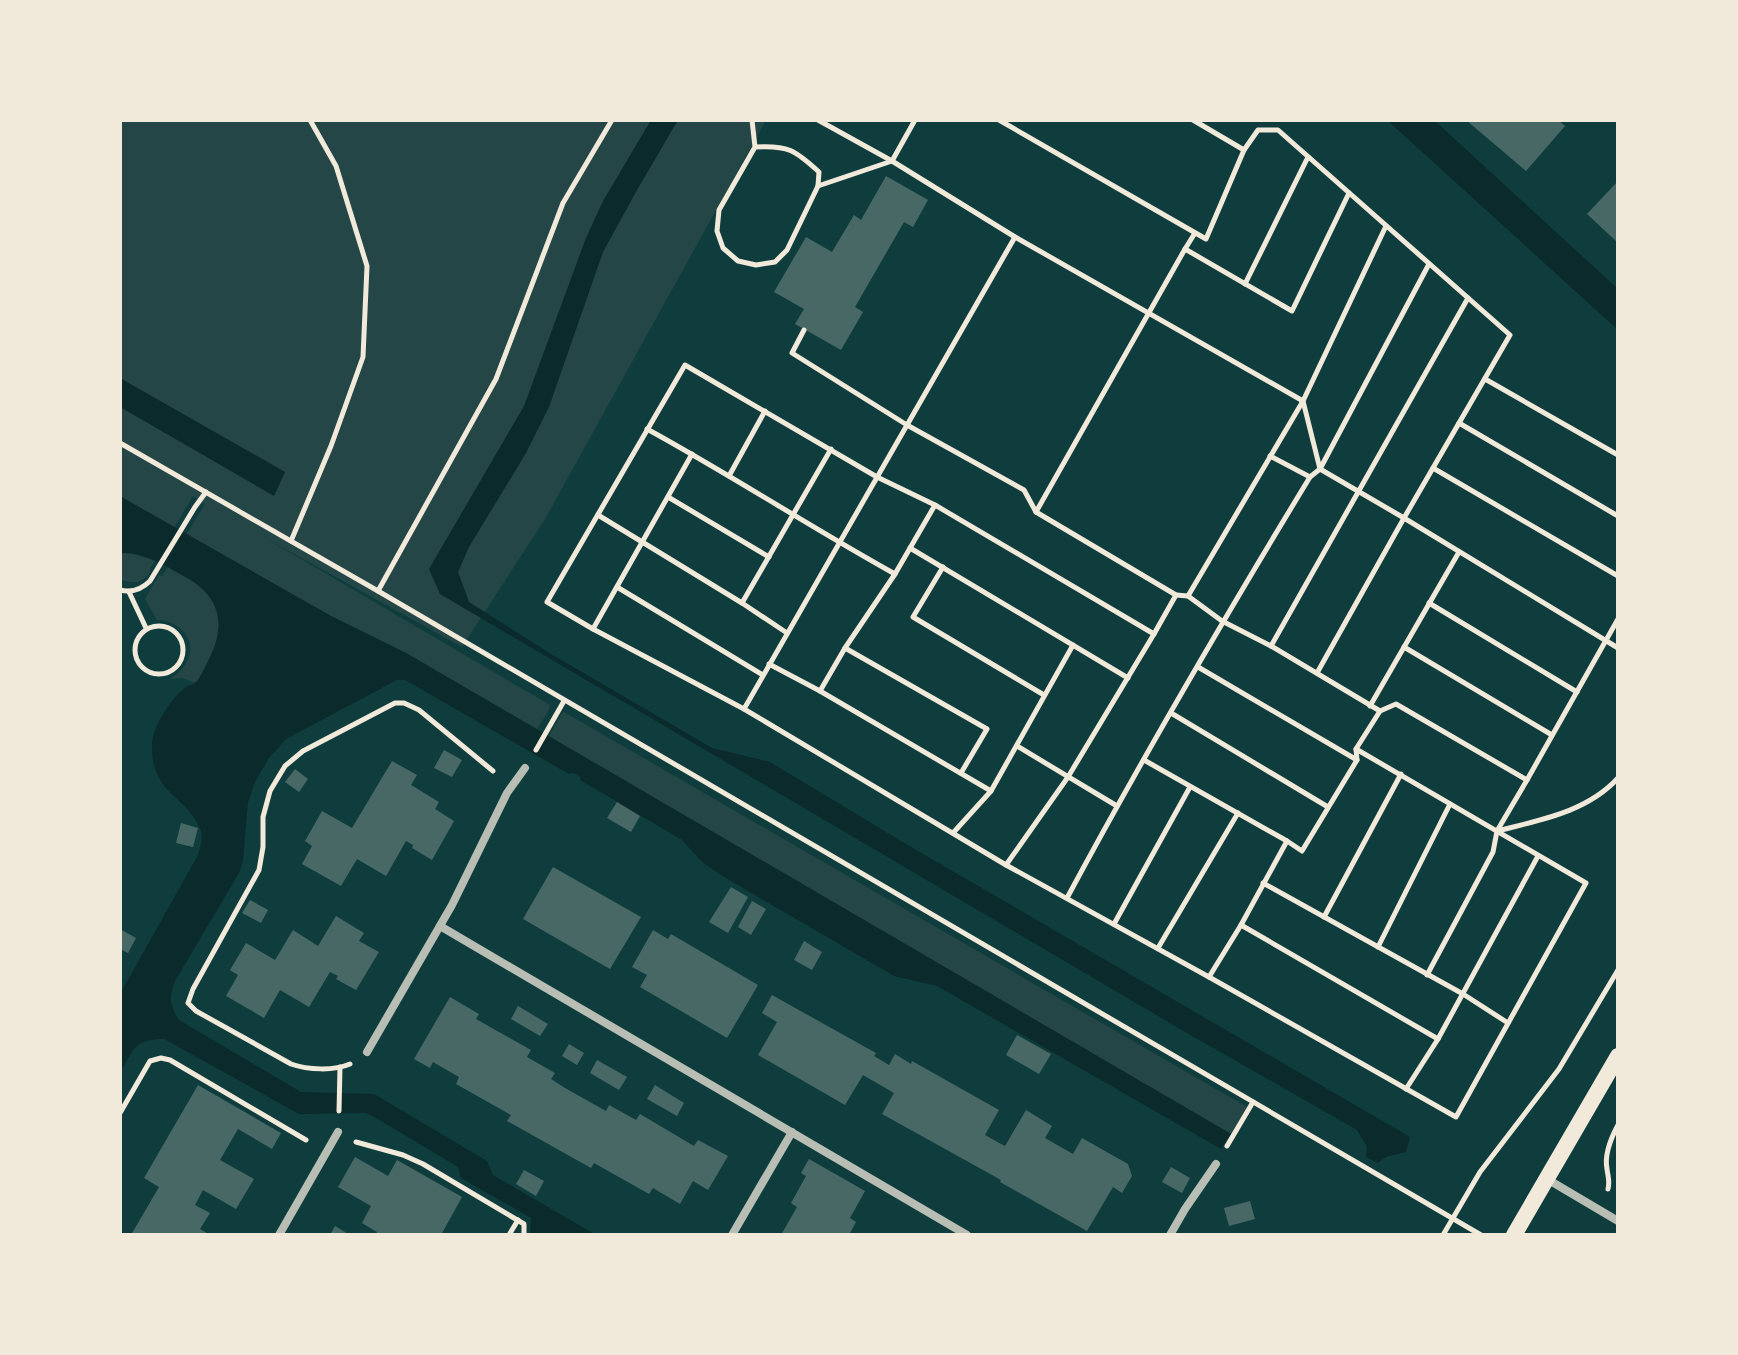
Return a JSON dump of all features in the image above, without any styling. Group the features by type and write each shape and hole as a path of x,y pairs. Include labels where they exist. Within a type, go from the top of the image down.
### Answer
{"main road":[{"path":"1514,1235 1618,1056"}],"street":[{"path":"367,1052 440,926 512,787 525,768"},
{"path":"440,926 967,1235"},
{"path":"732,1235 792,1132"},
{"path":"279,1235 337,1134"},
{"path":"1170,1235 1216,1164"},
{"path":"1546,1179 1618,1221"}],"path":[{"path":"291,541 331,446 363,357 367,266 336,166 310,120"},
{"path":"378,591 496,379 563,203 612,120"},
{"path":"752,120 755,147 719,210 717,231 723,248 738,261 756,265 775,262 787,250 818,186 819,172 801,155 779,145 755,147"},
{"path":"818,120 892,161 1015,237 1303,401 1320,469 1618,648"},
{"path":"818,186 892,161 915,120"},
{"path":"999,120 1206,239 1244,150 1258,130 1278,130 1510,335 1317,673"},
{"path":"1193,120 1244,150"},
{"path":"1245,284 1308,157"},
{"path":"1185,249 1292,311 1349,193"},
{"path":"1188,596 1303,401 1386,226"},
{"path":"1036,512 1195,233"},
{"path":"744,709 1015,237"},
{"path":"1067,898 1222,621 1310,477 1320,469 1429,264"},
{"path":"1271,646 1468,298"},
{"path":"804,330 792,353 907,425 1024,490 1036,512 1176,595 1188,596 1222,621 1271,646 1380,711"},
{"path":"1154,634 935,505 877,477 685,365 547,602 744,709 1006,865 1456,1117 1586,883 1356,749"},
{"path":"1485,379 1618,455"},
{"path":"729,476 765,411"},
{"path":"1459,423 1618,516"},
{"path":"647,429 895,574"},
{"path":"120,443 1481,1235"},
{"path":"742,603 831,449"},
{"path":"593,629 692,454"},
{"path":"1270,456 1310,477"},
{"path":"1433,468 1618,576"},
{"path":"120,590 129,592 144,588 206,492"},
{"path":"668,497 769,557"},
{"path":"820,691 935,505"},
{"path":"598,515 787,633"},
{"path":"910,548 1128,678"},
{"path":"1370,706 1459,552"},
{"path":"943,567 913,617 1044,695"},
{"path":"617,587 763,675"},
{"path":"129,592 146,628"},
{"path":"1006,865 1068,777 1176,595"},
{"path":"1429,603 1577,692"},
{"path":"1427,975 1493,852 1497,831 1618,619"},
{"path":"156,625 167,627 182,642 183,653 171,671 161,674 150,672 141,667 135,657 134,646 146,628 156,625"},
{"path":"953,833 991,791 1073,645"},
{"path":"1404,647 1552,735"},
{"path":"845,648 987,729 961,773"},
{"path":"769,664 991,791"},
{"path":"1198,667 1357,760"},
{"path":"552,723 564,701"},
{"path":"512,787 419,710 399,703 303,751 290,761 275,781 265,809 262,857 256,877 188,1003 196,1011 291,1064 307,1068 340,1067 337,1134 412,1159 524,1224 524,1235"},
{"path":"1144,760 1302,851 1357,760 1356,749 1380,711 1396,704 1527,780"},
{"path":"1171,713 1328,807"},
{"path":"1017,746 1117,806"},
{"path":"1324,917 1401,774"},
{"path":"1497,831 1569,812 1606,791 1618,778"},
{"path":"1114,924 1190,787"},
{"path":"1378,947 1450,804"},
{"path":"1158,948 1238,813"},
{"path":"1209,977 1287,841"},
{"path":"1406,1089 1438,1039 1538,856"},
{"path":"1263,883 1463,994 1508,1023"},
{"path":"1241,925 1438,1039"},
{"path":"1443,1235 1480,1172 1554,1077 1618,970"},
{"path":"120,1113 150,1061 166,1058 327,1152"},
{"path":"1242,1121 1253,1102"},
{"path":"1598,1209 1609,1187 1608,1148 1618,1125"},
{"path":"509,1235 518,1220"}],"shaded area":[{"path":"120,120 766,120 545,519 462,647 260,535 550,705 537,729 406,653 331,616 186,535 205,504 193,496 174,528 120,496"},
{"path":"651,120 678,120 603,252 549,407 526,453 469,547 458,572 469,602 712,748 770,762 1410,1137 1406,1152 1386,1157 1378,1163 1366,1157 1367,1147 1357,1130 440,594 429,569 524,406 586,238 603,201"},
{"path":"1387,120 1434,120 1618,289 1618,330"},
{"path":"120,378 285,472 274,496 120,407"},
{"path":"120,496 331,616 406,653 1231,1134 1221,1149 937,986 894,976 724,877 702,862 682,840 580,780 580,777 569,774 405,680 397,680 286,739 269,758 248,802 243,861 239,873 175,981 172,1005 179,1020 301,1092 374,1094 487,1161 493,1175 596,1235 530,1235 531,1218 461,1178 458,1167 376,1118 366,1113 299,1114 164,1039 141,1043 120,1073 120,994 198,855 201,840 201,831 195,819 157,774 153,761 153,737 169,705 201,675 214,648 218,625 214,604 199,586 155,561 120,553"},
{"path":"120,553 131,553 155,561 142,581 120,580"},
{"path":"168,567 203,588 218,616 215,646 196,683 182,678 169,679 187,662 190,644 179,628 170,622 157,620 145,599 159,575 162,576"},
{"path":"564,712 1247,1107 1231,1134 549,736"}],"building":[{"path":"1466,120 1558,120 1565,126 1526,171"},
{"path":"886,176 928,200 913,227 904,222 855,307 863,312 841,350 795,324 804,309 774,292 806,237 832,252 854,215 861,220"},
{"path":"1618,181 1618,243 1587,214"},
{"path":"444,750 462,760 452,777 434,768"},
{"path":"392,761 417,775 411,785 439,802 435,809 454,821 432,860 406,841 386,876 357,859 341,886 302,864 312,846 305,841 322,811 352,828"},
{"path":"295,769 308,779 299,792 285,782"},
{"path":"617,802 640,816 631,832 607,818"},
{"path":"181,823 198,828 193,847 176,843"},
{"path":"553,867 641,917 610,969 523,919"},
{"path":"731,887 748,897 728,933 709,922"},
{"path":"250,900 268,910 261,923 242,913"},
{"path":"752,901 766,909 751,935 738,927"},
{"path":"336,916 364,933 359,941 379,952 356,990 330,972 309,1007 280,990 264,1018 226,996 238,975 230,970 246,943 275,960 293,930 318,946"},
{"path":"120,929 136,938 128,953 120,949"},
{"path":"653,930 668,939 671,934 758,985 727,1038 640,987 647,975 632,967"},
{"path":"804,941 822,952 812,970 794,960"},
{"path":"772,995 876,1053 874,1056 889,1065 895,1054 999,1110 985,1135 1001,1144 1005,1146 1026,1110 1052,1126 1045,1138 1073,1154 1082,1138 1128,1164 1132,1176 1122,1193 1113,1187 1087,1231 882,1114 894,1093 863,1075 845,1105 758,1055 777,1022 762,1013"},
{"path":"450,997 479,1014 476,1019 531,1050 527,1057 555,1073 551,1079 565,1088 606,1111 609,1105 636,1120 640,1114 694,1146 698,1140 728,1156 708,1190 693,1181 680,1204 653,1188 649,1194 594,1163 591,1168 507,1121 511,1115 456,1084 459,1077 433,1062 430,1068 414,1059"},
{"path":"518,1006 548,1024 540,1036 511,1019"},
{"path":"1017,1035 1051,1054 1039,1074 1006,1055"},
{"path":"569,1044 584,1053 577,1065 562,1056"},
{"path":"597,1060 627,1077 619,1090 590,1073"},
{"path":"198,1085 281,1133 272,1149 238,1129 220,1160 254,1179 236,1209 203,1190 195,1205 210,1213 200,1229 210,1235 131,1235 159,1187 144,1178"},
{"path":"655,1085 684,1103 677,1116 647,1099"},
{"path":"355,1157 388,1176 397,1160 462,1197 441,1235 375,1235 377,1232 362,1223 371,1206 338,1187"},
{"path":"809,1159 865,1191 850,1218 856,1222 849,1235 781,1235 797,1207 791,1203 806,1176 801,1173"},
{"path":"1171,1167 1190,1178 1182,1193 1162,1182"},
{"path":"524,1170 544,1181 536,1196 516,1184"},
{"path":"1250,1201 1255,1219 1229,1226 1224,1208"},
{"path":"335,1226 350,1235 330,1235"}]}
